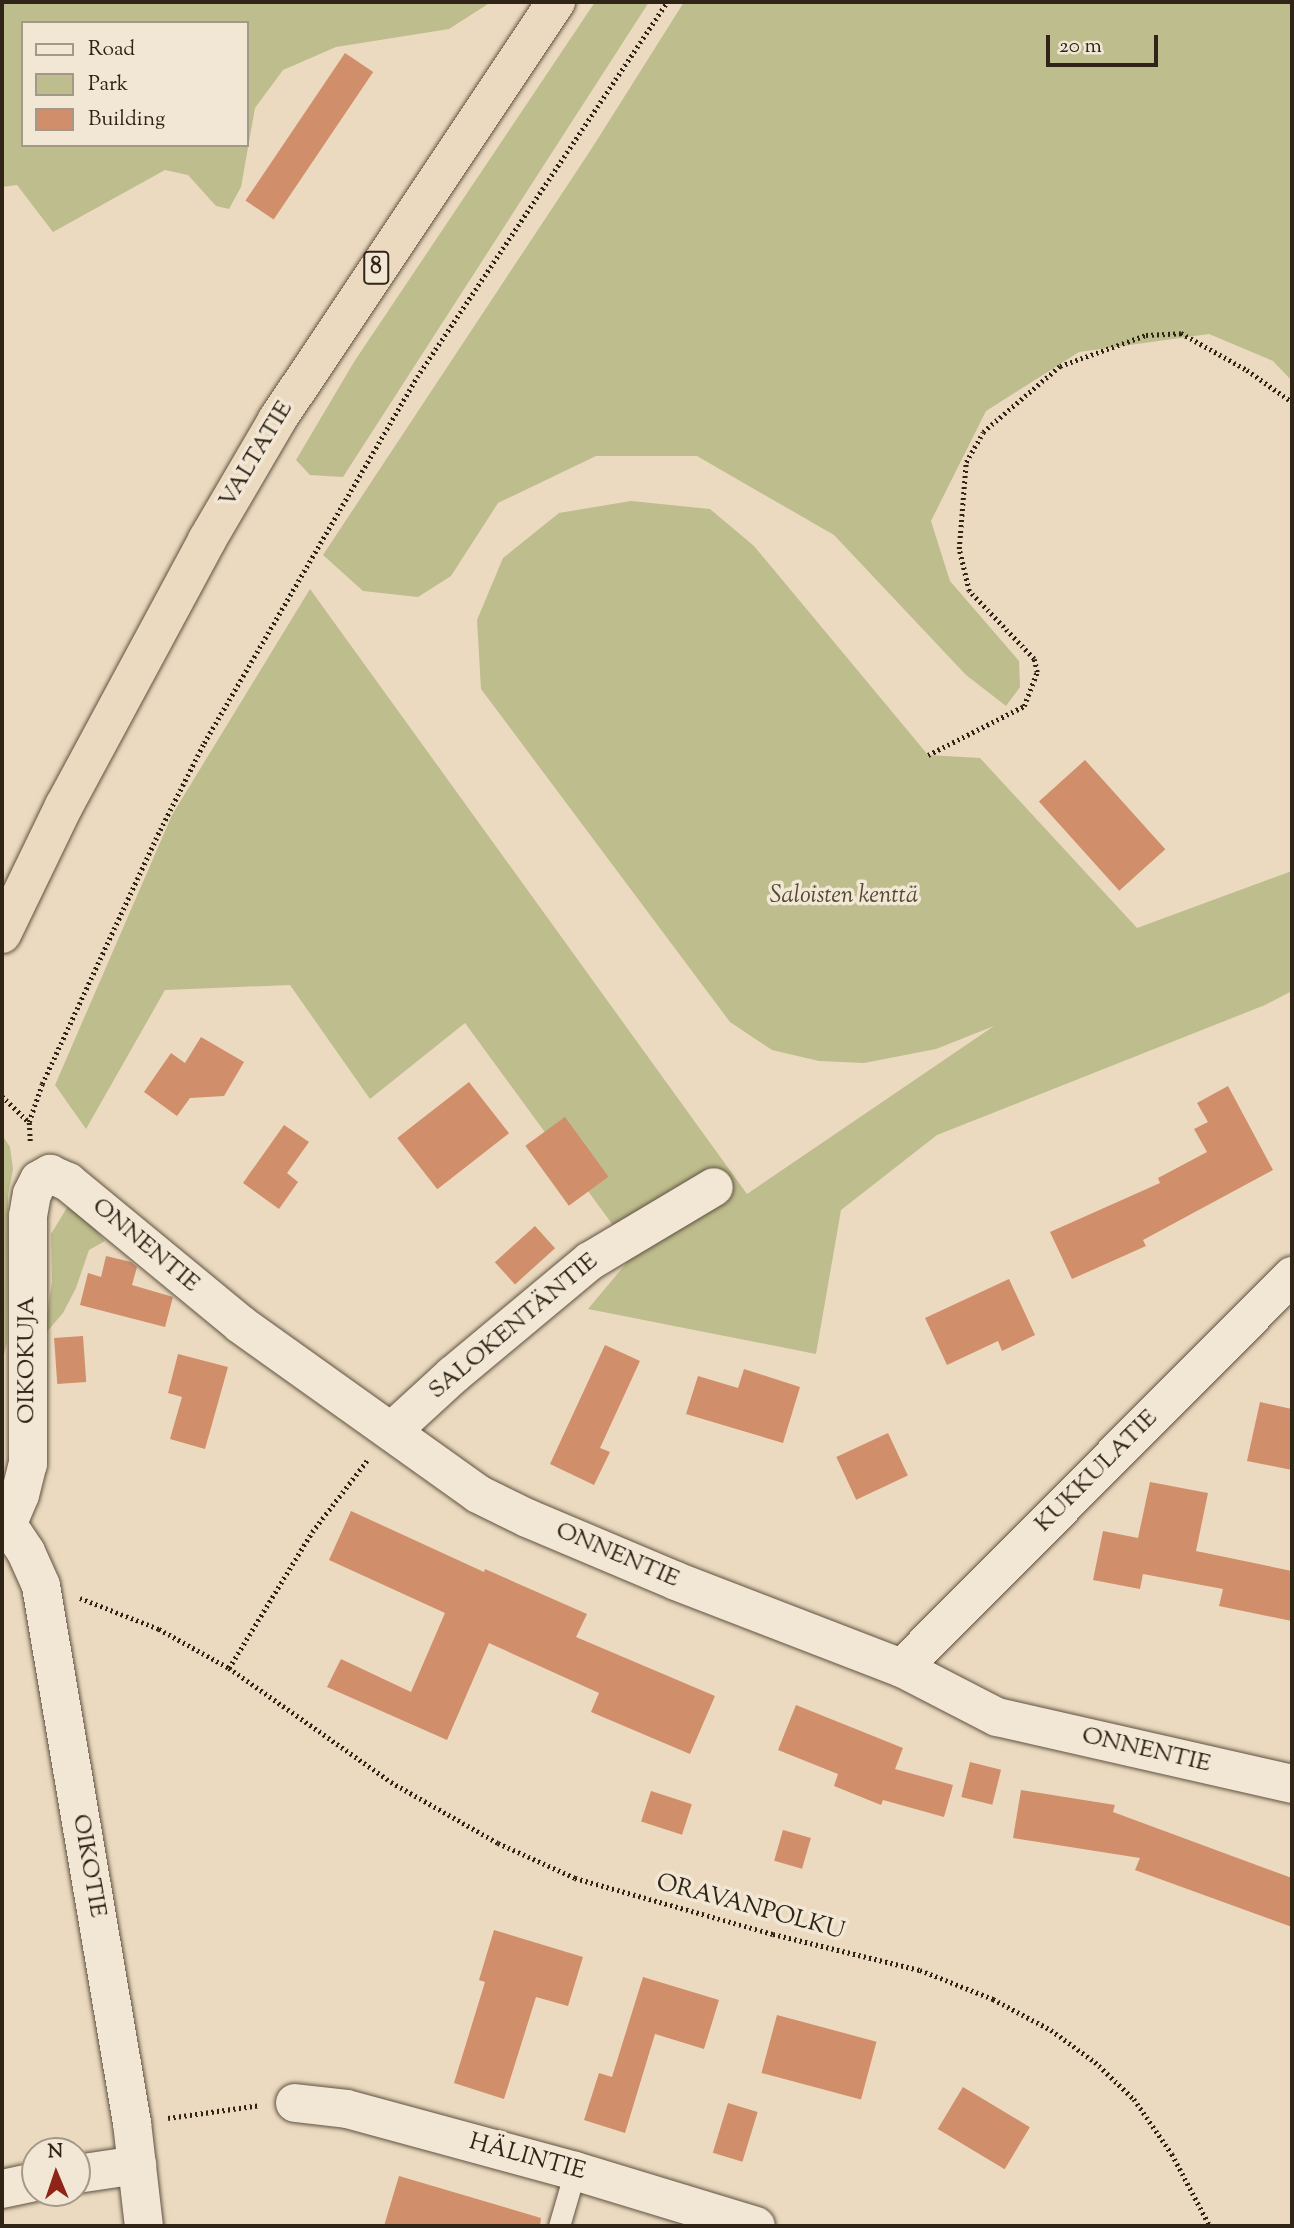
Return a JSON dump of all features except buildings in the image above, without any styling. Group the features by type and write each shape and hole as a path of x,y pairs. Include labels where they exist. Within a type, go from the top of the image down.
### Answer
{"highway":[{"name":"VALTATIE","path":"2,934 64,806 206,540 277,420 556,2"}],"street":[{"name":"ONNENTIE","path":"32,1194 39,1180 50,1174 68,1182 240,1324 478,1494 527,1518 676,1581 902,1668 997,1717 1292,1784"},
{"name":"SALOKENTÄNTIE","path":"391,1431 553,1289 590,1261 714,1187"},
{"name":"OIKOKUJA","path":"5,1520 20,1495 28,1464 28,1216 32,1194"},
{"name":"KUKKULATIE","path":"902,1668 1292,1276"},
{"name":"OIKOTIE","path":"5,1520 26,1552 41,1586 132,2123 144,2226"},
{"name":"HÄLINTIE","path":"295,2103 347,2109 575,2171 756,2226"},
{"path":"91,2172 137,2165"},
{"path":"2,2189 21,2185"}],"lane":[{"path":"559,2226 575,2171"}],"path":[{"path":"32,1194 29,1122 42,1084 154,843 204,743 417,377 667,2"},
{"path":"928,755 1024,706 1037,672 1034,659 969,591 959,549 966,462 983,432 1060,366 1146,335 1181,333 1247,370 1292,402"},
{"path":"2,1096 29,1122"},
{"path":"229,1668 312,1532 352,1477 391,1431"},
{"name":"ORAVANPOLKU","path":"41,1586 104,1605 159,1629 229,1668 391,1782 498,1843 575,1878 774,1934 920,1970 993,1999 1051,2030 1095,2062 1135,2099 1172,2154 1210,2226"},
{"path":"132,2123 295,2103"}],"green space":[{"path":"2,2 491,2 449,29 336,47 283,70 255,108 241,187 229,209 216,206 188,175 165,170 53,232 17,185 2,187"},
{"path":"595,2 649,2 343,477 310,475 296,460 354,362"},
{"path":"684,2 1292,2 1292,381 1273,361 1209,334 1079,352 986,411 931,521 950,581 1019,661 1020,687 1006,706 966,675 834,535 697,456 596,456 498,503 451,576 418,597 363,591 323,555 592,148"},
{"name":"Saloisten kenttä","path":"631,501 710,509 754,546 928,755 980,758 1137,928 1292,871 1292,991 1265,1005 937,1135 841,1210 816,1354 588,1309 634,1254 465,1023 370,1099 290,985 165,990 86,1129 55,1085 172,815 310,589 747,1194 994,1026 936,1049 864,1063 819,1061 772,1050 730,1022 481,689 477,620 503,558 559,513"},
{"path":"2,1135 10,1147 13,1169 8,1195 7,1342 2,1363"},
{"path":"68,1206 105,1241 89,1250 76,1288 63,1313 44,1335 52,1282 51,1234"}]}
